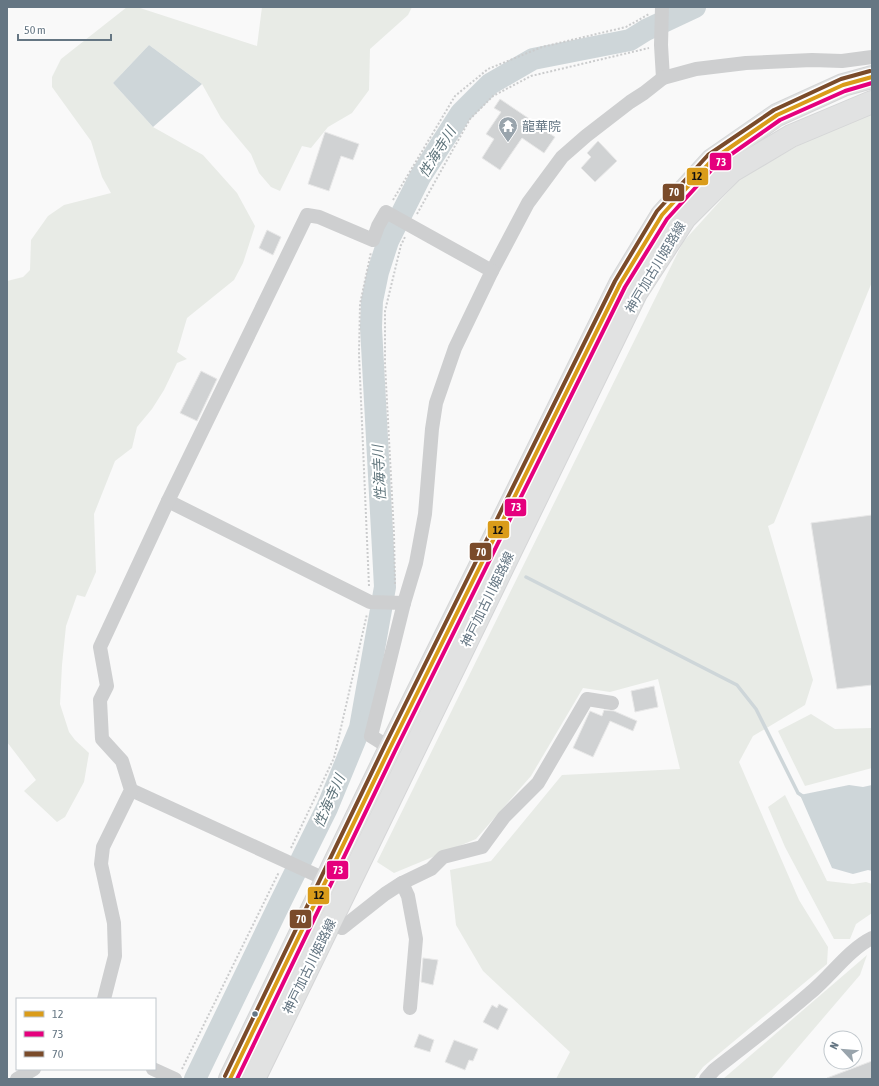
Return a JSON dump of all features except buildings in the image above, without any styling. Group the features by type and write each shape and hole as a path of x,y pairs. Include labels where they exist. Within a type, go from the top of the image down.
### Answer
{"main road":[{"name":"神戸加古川姫路線","path":"230,1079 309,916 323,878 390,748 620,284 662,215 712,160 777,115 842,85 872,77"},
{"name":"神戸加古川姫路線","path":"254,1079 636,293 684,218 732,171 791,136 872,102"}],"street":[{"path":"656,10 661,45 663,78"},
{"path":"390,748 372,736 400,603 416,563 425,514 432,429 436,403 455,348 492,271 528,203 562,157 586,136 663,78 696,69 746,63 812,60 842,61 872,57"},
{"path":"104,998 116,956 114,923 101,864 104,846 131,790 122,761 102,739 100,700 107,686 100,647 168,501 307,215 319,217 373,240 378,226 386,212 411,224 492,271"},
{"path":"168,501 370,602 400,603"},
{"path":"330,922 342,928 385,894 402,883 431,869 443,857 482,847 504,817 538,783 587,699 612,703"},
{"path":"131,790 323,878"},
{"path":"402,883 408,896 416,939 410,1008"},
{"path":"706,1079 714,1070 811,992 865,942 872,938"},
{"path":"17,1079 32,1070"},
{"path":"156,1070 178,1076"}],"path":[{"path":"386,212 455,96 488,69 542,47 626,27 656,10"},
{"path":"400,603 394,534 385,364 385,311 401,245 411,224 470,119 493,96 531,76 661,45"},
{"path":"178,1076 285,861 334,758 370,602 359,354 360,304 373,240"}],"shaded area":[{"path":"127,7 137,7 257,46 262,7 412,7 408,15 370,49 369,90 352,113 328,127 311,148 302,146 280,191 271,187 259,173 251,154 221,118 202,84 149,45 113,83 153,127 203,155 237,193 255,226 243,263 234,280 187,318 177,352 187,359 177,363 164,390 152,409 137,427 132,448 115,461 94,514 96,572 85,597 77,595 66,626 60,704 69,732 89,753 84,782 65,817 57,822 24,791 36,780 7,742 7,281 23,277 30,270 31,240 48,216 64,205 111,193 102,177 91,141 52,87 52,77 61,59"},
{"path":"149,45 202,84 153,127 113,83"},
{"path":"872,114 872,282 774,523 768,526 813,680 805,705 753,736 739,762 799,900 828,947 827,964 703,1067 694,1079 556,1079 570,1052 483,971 456,925 450,870 491,861 562,775 680,769 658,679 610,692 583,688 531,776 476,839 394,873 377,862 683,242 739,180 809,139"},
{"path":"811,714 835,729 872,728 872,768 805,786 778,731"},
{"path":"849,785 863,787 872,785 872,871 868,870 853,874 832,868 800,795"},
{"path":"785,795 827,881 853,884 866,882 872,884 872,913 856,924 850,939 834,939 785,847 768,807"},
{"path":"867,955 860,975 771,1079 723,1079"}],"waterway":[{"name":"性海寺川","path":"195,1079 327,808 360,728 385,587 371,327 372,301 378,272 388,241 420,177 461,113 490,84 533,59 630,40 646,30 695,7"},
{"path":"526,577 737,685 756,709 798,793 804,797"}],"transit line":[{"name":"70","path":"225,1076 385,745 615,281 657,211 708,155 774,110 841,79 870,71"},
{"name":"12","path":"230,1079 390,748 620,284 662,215 712,160 777,115 843,85 872,77"},
{"name":"73","path":"237,1079 395,751 625,287 667,219 716,165 780,120 845,91 872,83"}],"place":[{"name":"龍華院","path":"508,143"}]}
